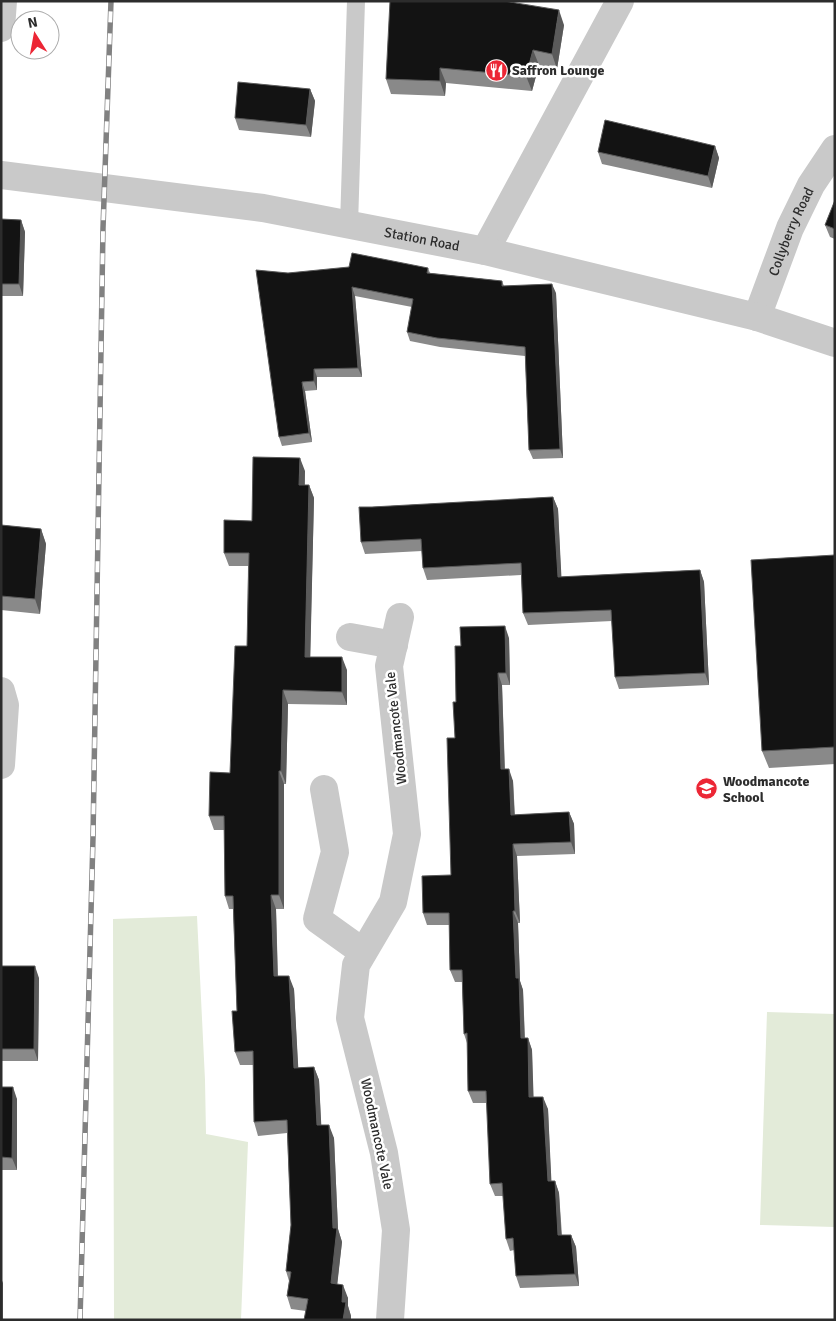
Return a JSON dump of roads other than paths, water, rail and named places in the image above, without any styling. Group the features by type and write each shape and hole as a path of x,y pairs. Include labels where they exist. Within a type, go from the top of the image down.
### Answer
{"street":[{"path":"1,28 3,1"},
{"path":"485,251 620,1"},
{"name":"Collyberry Road","path":"757,318 790,228 811,185 835,149"},
{"name":"Station Road","path":"1,175 264,208 485,251 757,318 835,343"},
{"name":"Woodmancote Vale","path":"390,1320 396,1230 384,1153 350,1018 356,965 393,902 407,834 389,666 400,617"},
{"path":"350,636 394,645"},
{"path":"1,691 5,705 1,765"},
{"path":"324,789 334,852 316,919 363,952"}],"lane":[{"path":"349,224 356,1"}],"railway":[{"path":"80,1320 93,838 103,228 111,1"}],"place":[{"name":"Saffron Lounge","path":"496,70"},
{"name":"Woodmancote School","path":"707,789"}]}
